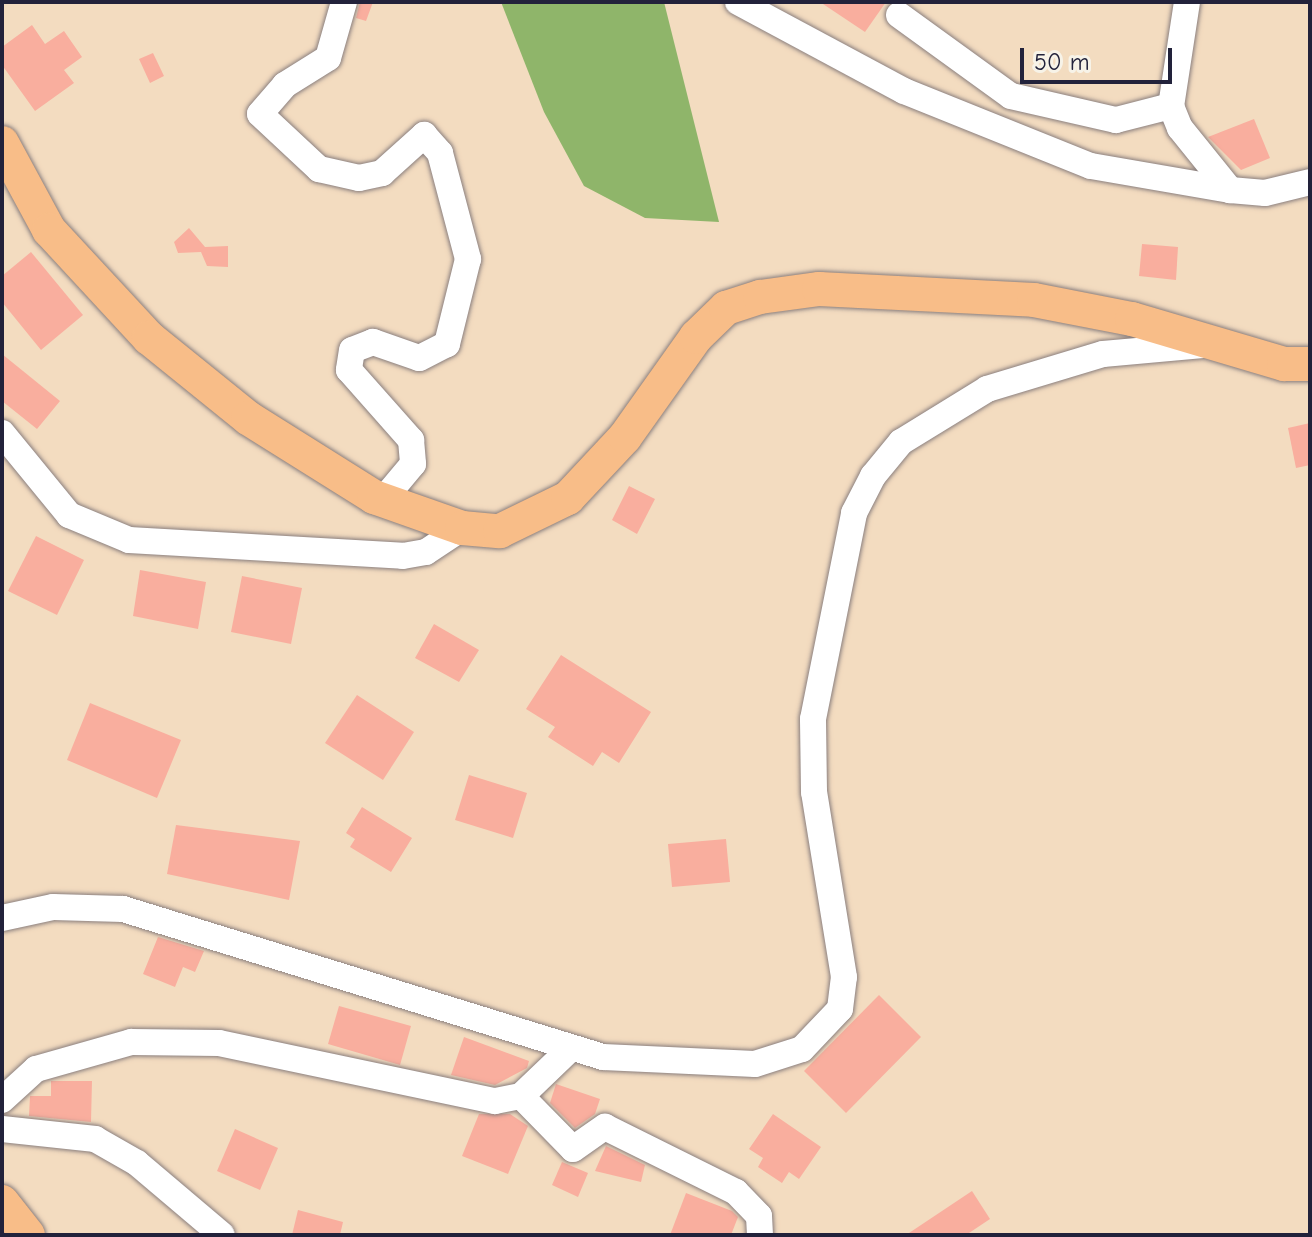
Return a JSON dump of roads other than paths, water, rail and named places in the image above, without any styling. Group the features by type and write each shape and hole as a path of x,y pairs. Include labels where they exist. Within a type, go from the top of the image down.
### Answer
{"main road":[{"path":"2,143 49,230 149,338 248,418 382,501 462,528 500,531 568,498 625,437 696,337 726,308 760,297 819,289 1034,300 1132,319 1203,345 1310,364"},
{"path":"2,1202 28,1235"}],"street":[{"path":"344,2 328,58 285,85 260,114 319,169 359,178 382,173 424,135 440,153 468,259 447,344 419,358 373,342 352,350 349,370 411,440 413,464 382,501"},
{"path":"738,2 969,120 1091,166 1230,190 1265,193 1310,182"},
{"path":"1187,2 1171,106 1180,128 1230,190"},
{"path":"899,15 1011,96 1116,120 1171,106"},
{"path":"2,918 84,905 144,914 569,1050 755,1064 802,1049 840,1009 844,977 814,792 813,719 854,513 873,476 901,442 987,389 1088,357 1203,345"},
{"path":"2,433 69,515 129,540 403,556 426,552 462,528"},
{"path":"2,1100 36,1069 131,1042 169,1040 268,1051 495,1101 521,1096 569,1050"},
{"path":"521,1096 573,1149 605,1127 736,1192 759,1216 760,1235"},
{"path":"2,1129 95,1139 137,1163 222,1235"}]}
